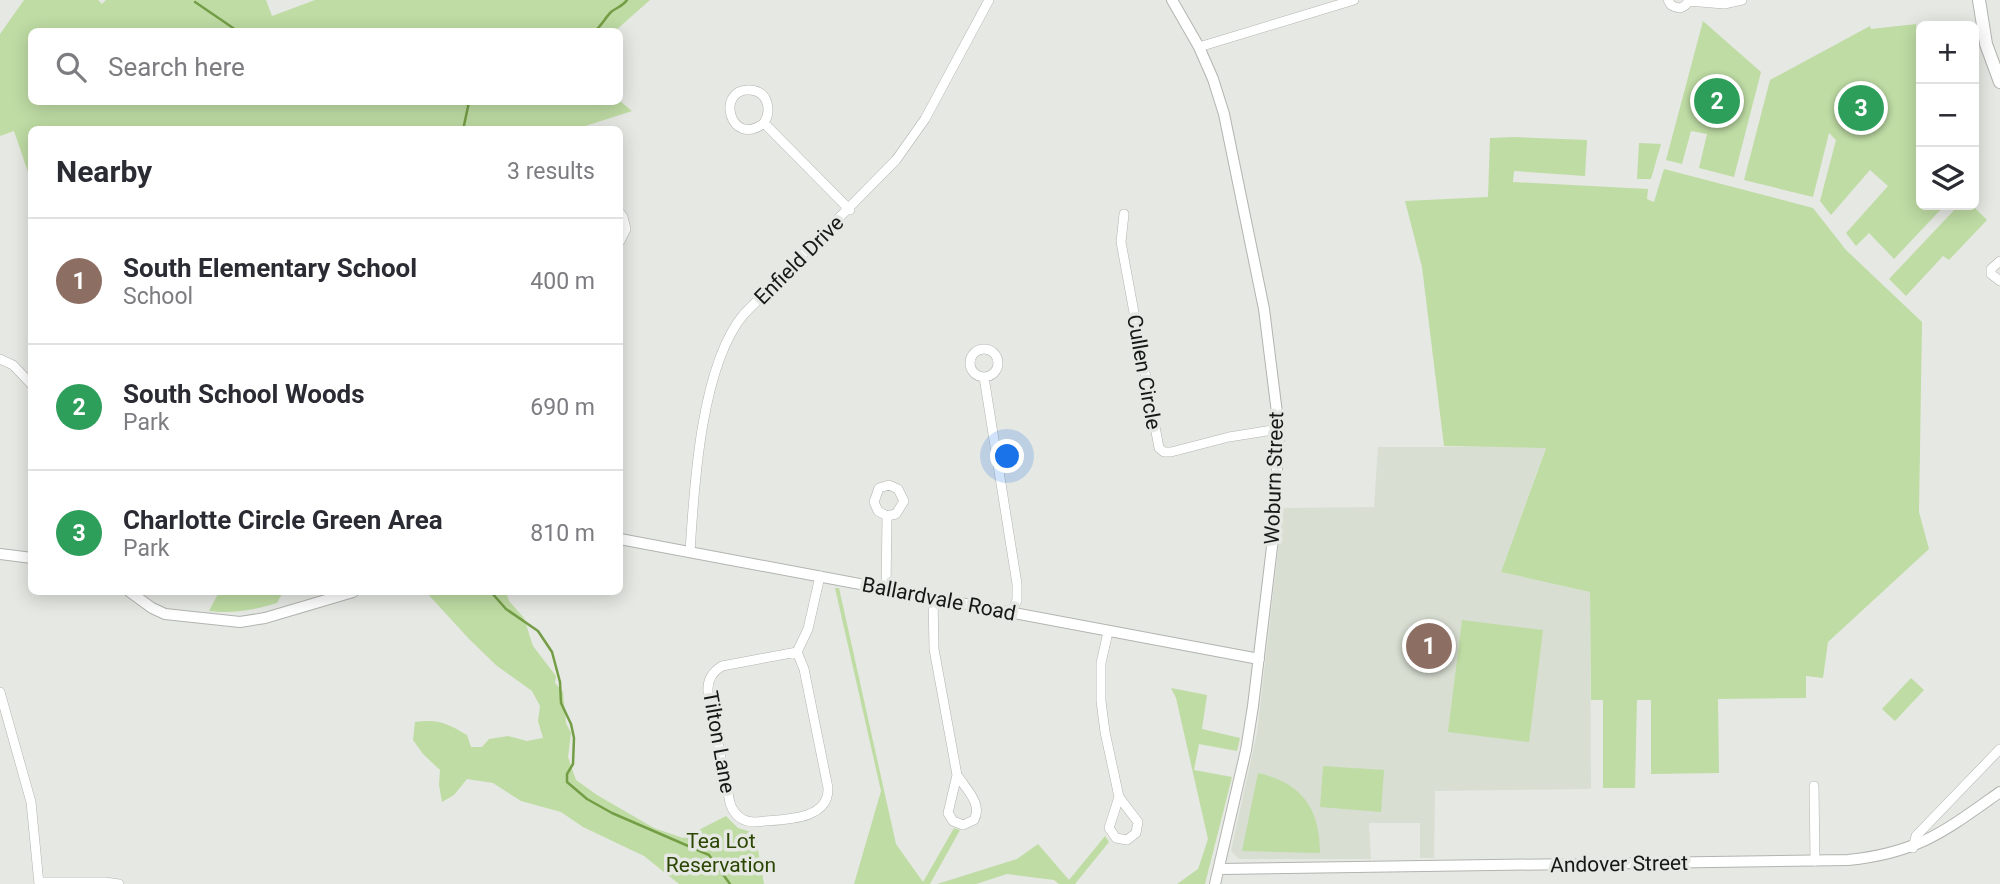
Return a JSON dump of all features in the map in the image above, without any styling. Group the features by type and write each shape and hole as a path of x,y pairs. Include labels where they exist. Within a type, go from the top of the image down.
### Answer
{"main road":[{"path":"1979,0 1986,44 2000,82"}],"street":[{"name":"Enfield Drive","path":"690,552 699,447 716,369 726,341 744,314 882,176 913,138 989,0"},
{"name":"Woburn Street","path":"1172,0 1199,47 1219,95 1232,147 1264,309 1279,429 1275,518 1259,659 1246,750 1215,884"},
{"path":"1199,47 1354,0"},
{"path":"1668,0 1677,8 1684,7 1689,1 1724,4 1742,0"},
{"path":"750,90 762,94 769,112 764,123 752,129 739,127 729,110 733,97 750,90"},
{"path":"764,123 849,209"},
{"name":"Cullen Circle","path":"1124,214 1121,242 1159,448 1164,452 1177,451 1229,437 1279,429"},
{"path":"623,218 626,223 623,235"},
{"path":"2000,261 1991,269 1991,274 2000,281"},
{"path":"0,359 13,365 28,381"},
{"path":"984,377 1017,584 1017,600 1011,613"},
{"path":"886,589 887,516"},
{"name":"Ballardvale Road","path":"623,540 1259,659"},
{"path":"0,554 28,558"},
{"path":"797,652 808,629 820,576"},
{"path":"135,595 165,614 240,622 265,618 343,595"},
{"path":"933,598 934,649 957,775 977,806 974,820 963,825 953,821 948,813 957,775"},
{"path":"1108,632 1101,663 1101,701 1119,797 1138,822 1136,833 1127,840 1116,838 1109,828 1119,797"},
{"name":"Tilton Lane","path":"797,652 804,669 828,797 824,806 812,814 746,821 734,813 730,803 708,681 713,672 722,666 797,652"},
{"path":"0,692 31,802 39,883 119,884"},
{"path":"1913,848 1916,836 2000,749"},
{"path":"1814,786 1815,861"},
{"name":"Andover Street","path":"1220,869 1815,861 1881,857 1913,848 1956,824 2000,792"}],"shaded area":[{"path":"1378,447 1546,447 1501,572 1590,592 1591,789 1435,791 1434,858 1420,858 1420,823 1369,823 1371,859 1239,859 1231,851 1257,733 1283,508 1374,507"}],"green space":[{"path":"24,0 98,0 102,4 106,0 266,0 272,16 315,0 650,0 618,28 28,28 28,105 623,104 632,111 585,126 28,126 28,172 14,131 0,136 0,34"},
{"path":"1703,21 1761,72 1734,177 1699,168 1707,134 1691,131 1682,164 1666,160"},
{"path":"1916,24 1916,210 1940,210 1894,259 1869,233 1856,246 1846,233 1888,186 1870,170 1831,215 1820,201 1836,140 1829,133 1813,197 1744,180 1770,80 1870,26 1871,29"},
{"path":"1490,138 1587,140 1585,176 1514,171 1513,182 1648,189 1647,199 1654,202 1664,169 1813,208 1846,250 1922,322 1919,512 1929,549 1828,642 1823,678 1806,676 1806,698 1718,699 1719,773 1651,774 1651,700 1637,700 1635,788 1603,788 1603,700 1591,700 1590,592 1501,572 1546,448 1444,446 1422,267 1405,201 1488,197"},
{"path":"1639,143 1661,144 1651,179 1637,179"},
{"path":"1954,210 1977,210 1987,220 1949,260 1943,256 1906,296 1889,279"},
{"path":"835,588 839,588 896,844 923,882 954,828 960,830 930,884 854,884 881,791"},
{"path":"217,595 281,595 277,603 252,609 235,612 209,611"},
{"name":"Tea Lot Reservation","path":"429,595 507,595 524,618 533,646 556,676 555,683 563,692 566,723 571,733 568,757 576,780 654,828 683,838 726,816 738,828 755,833 764,884 679,884 644,856 583,827 561,812 521,801 493,783 467,779 454,795 442,802 440,770 413,740 415,722 430,721 448,725 467,735 471,747 482,747 489,739 508,736 527,741 543,738 538,721 540,706 532,691 497,666"},
{"path":"1462,620 1543,630 1529,742 1448,732"},
{"path":"1911,678 1924,690 1895,721 1882,709"},
{"path":"1171,688 1207,695 1202,729 1240,738 1237,751 1199,744 1194,770 1232,777 1205,884 1177,884 1198,869 1208,839 1176,698"},
{"path":"1323,766 1384,770 1381,812 1320,807"},
{"path":"1258,773 1286,784 1306,800 1316,823 1320,853 1242,851"},
{"path":"1105,836 1109,842 1075,884 1059,884 1054,880 1007,874 976,884 937,884 1017,859 1038,844 1069,880"}],"waterway":[{"path":"598,28 611,12 627,0"},
{"path":"195,2 233,28"},
{"path":"464,126 468,105"},
{"path":"494,595 506,609 538,631 552,652 560,682 561,703 574,738 573,764 567,774 567,782 587,799 612,813 709,855 730,884"}],"place":[{"name":"South School Woods","path":"1717,101"},
{"name":"Charlotte Circle Green Area","path":"1861,108"},
{"name":"South Elementary School","path":"1429,646"}]}
